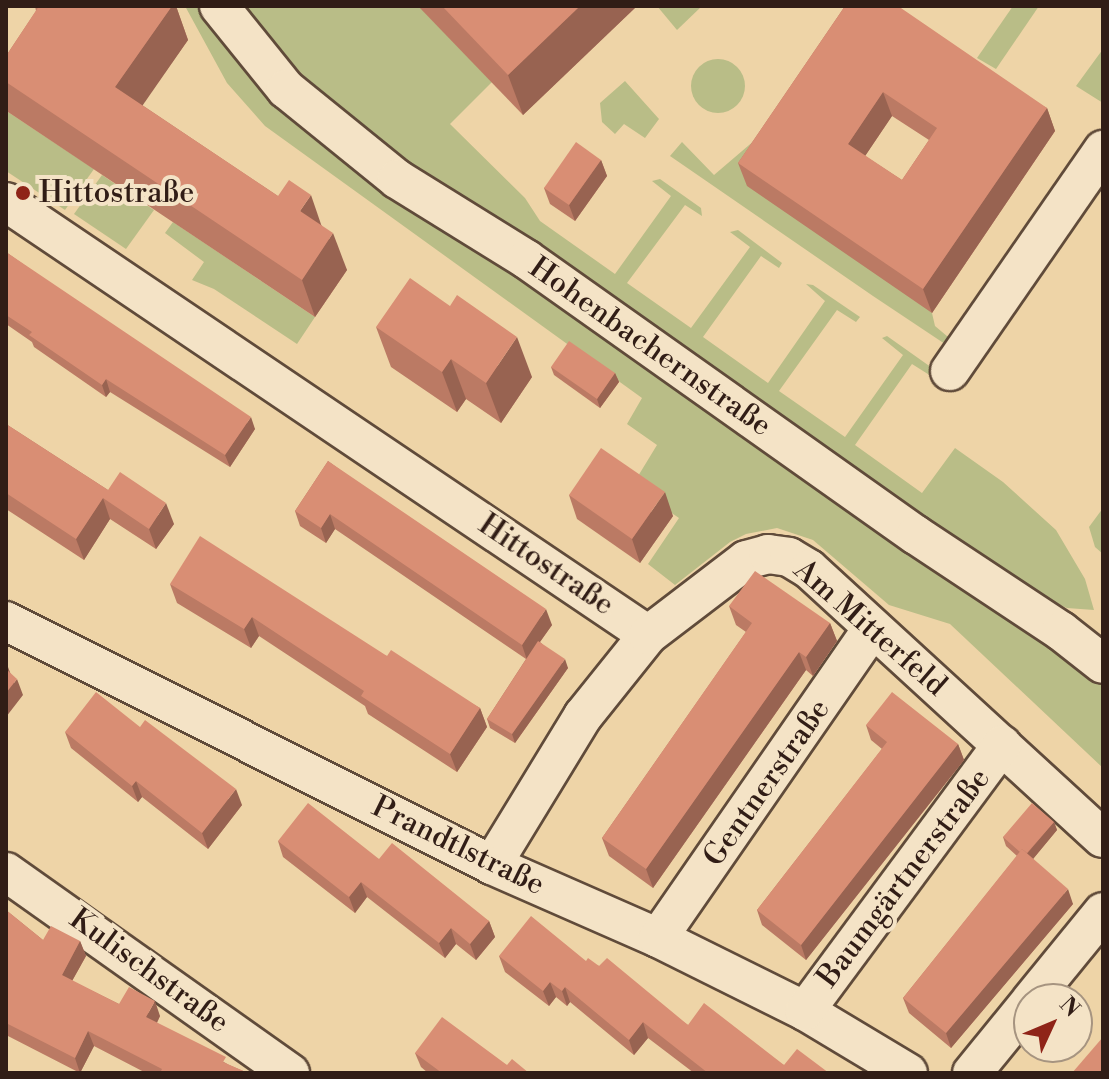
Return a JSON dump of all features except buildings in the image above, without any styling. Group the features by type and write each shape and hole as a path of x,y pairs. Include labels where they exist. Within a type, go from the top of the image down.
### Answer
{"street":[{"name":"Hohenbachernstraße","path":"219,6 286,89 397,179 526,259 916,535 1061,631 1103,664"},
{"path":"950,371 1103,150"},
{"name":"Hittostraße","path":"6,202 648,635"},
{"name":"Am Mitterfeld","path":"492,865 583,716 648,635 746,560 768,554 789,557 809,569 1103,838"},
{"name":"Prandtlstraße","path":"6,621 492,865 658,938 805,1011 908,1073"},
{"name":"Gentnerstraße","path":"658,938 873,628"},
{"name":"Baumgärtnerstraße","path":"805,1011 1002,745"},
{"name":"Kulischstraße","path":"6,872 290,1073"},
{"path":"1045,983 1103,912"},
{"path":"972,1073 1013,1022"}],"green space":[{"path":"185,6 204,6 512,267 1103,682 1103,768 950,624 889,605 813,540 777,528 746,534 730,542 675,585 648,564 679,518 632,486 657,445 627,424 642,398 265,126 227,83"},
{"path":"243,6 419,6 492,82 450,124 525,198 540,221 615,274 671,196 652,181 660,179 701,208 702,216 685,205 627,283 691,328 750,247 730,232 738,230 782,263 779,268 761,256 703,337 768,383 825,301 806,284 813,285 860,317 856,322 837,310 779,391 845,437 903,355 882,338 887,336 935,370 931,376 912,364 855,445 922,493 955,448 1003,482 1056,530 1085,579 1094,610 1067,608 1034,593 410,166 317,89 279,51"},
{"path":"657,6 702,6 677,30"},
{"path":"1013,6 1039,6 996,69 977,58"},
{"path":"1103,49 1101,90 1103,103 1076,86"},
{"path":"718,59 737,67 745,86 737,105 718,113 699,105 691,86 699,67"},
{"path":"625,81 659,119 645,138 624,124 615,134 602,122 600,103"},
{"path":"810,93 932,313 935,326 954,342 948,346 670,156 682,142 714,175"},
{"path":"8,112 94,169 65,210 6,171"},
{"path":"102,175 154,210 126,249 74,214"},
{"path":"173,222 315,317 297,344 214,289 192,280 204,262 165,233"},
{"path":"1103,508 1103,554 1095,547 1089,527"}],"place":[{"name":"Hittostraße","path":"23,193"}]}
